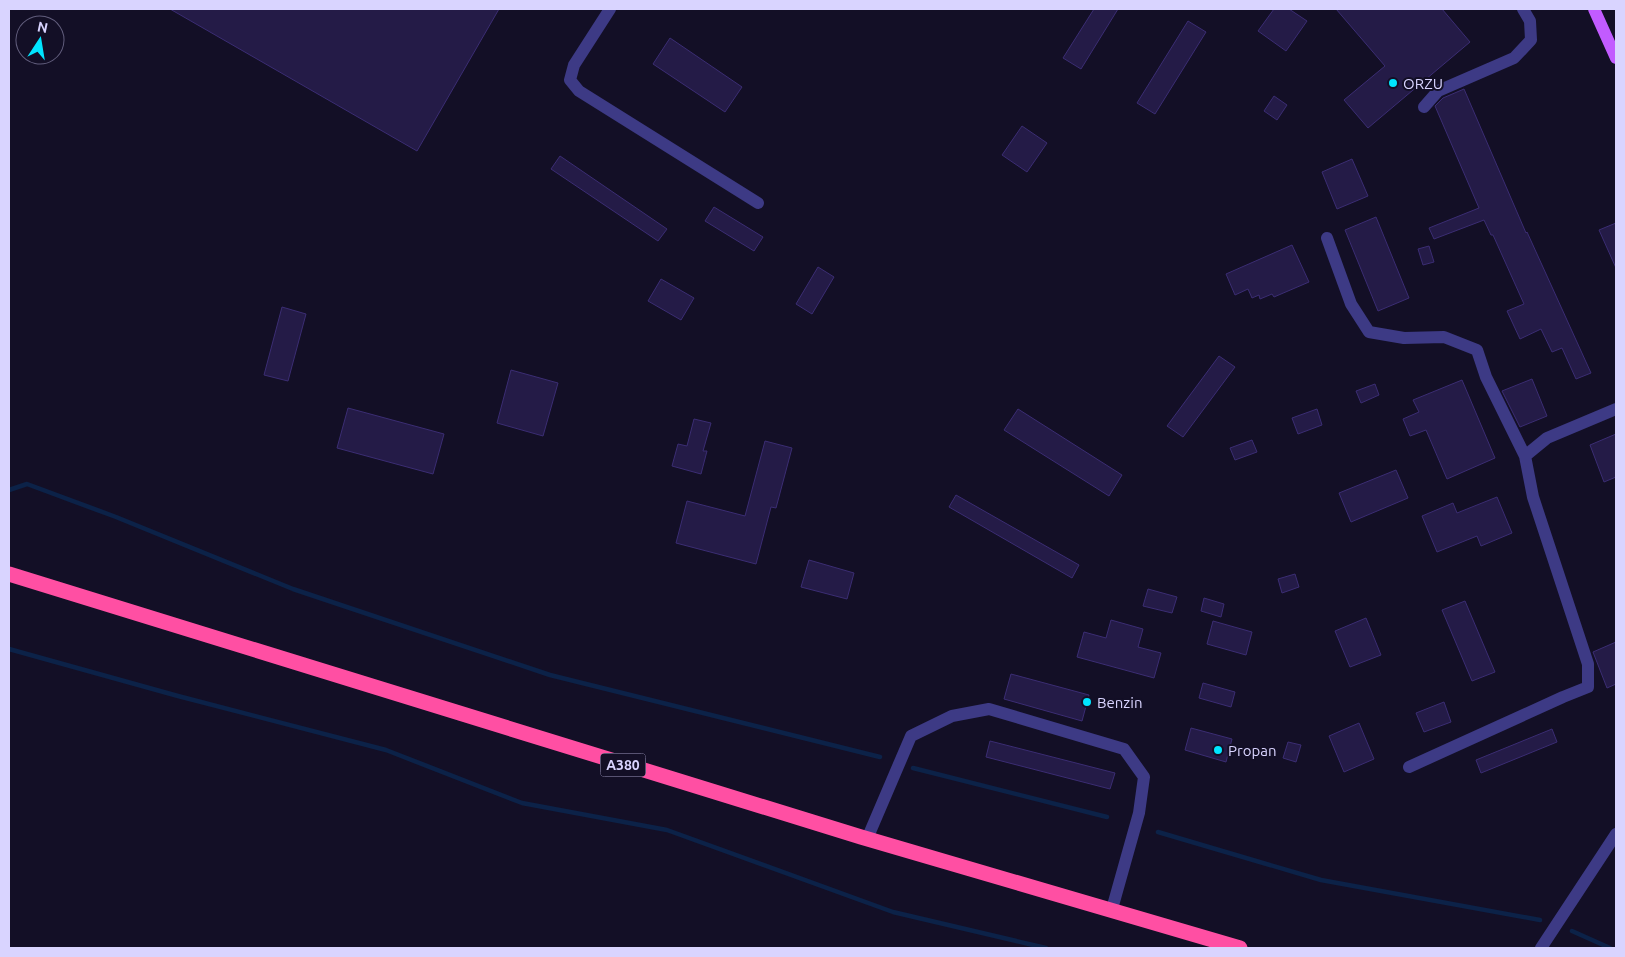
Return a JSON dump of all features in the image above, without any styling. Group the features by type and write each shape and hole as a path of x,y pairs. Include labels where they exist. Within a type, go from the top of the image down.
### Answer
{"highway":[{"name":"A380","path":"9,574 605,760 1240,948"}],"main road":[{"path":"1594,9 1616,58"}],"lane":[{"path":"610,9 574,65 570,80 579,91 758,202"},
{"path":"1424,107 1438,91 1514,58 1532,40 1530,21 1523,9"},
{"path":"1327,238 1351,304 1369,332 1404,338 1444,337 1477,350 1486,377 1525,456 1533,497 1588,664 1588,687 1409,767"},
{"path":"1525,456 1547,438 1616,409"},
{"path":"867,839 911,736 952,716 989,710 1124,749 1144,777 1139,813 1112,909"},
{"path":"1540,948 1616,834"}],"building":[{"path":"170,9 499,9 417,151"},
{"path":"1094,9 1118,9 1081,69 1063,58"},
{"path":"1274,9 1289,9 1307,21 1286,51 1258,31"},
{"name":"ORZU","path":"1336,9 1442,9 1470,42 1368,128 1344,100 1385,66"},
{"path":"1188,21 1206,32 1155,114 1137,103"},
{"path":"670,38 742,87 725,112 653,64"},
{"path":"1464,89 1526,233 1591,373 1576,379 1562,348 1552,352 1541,329 1520,339 1507,311 1524,304 1493,235 1491,235 1484,220 1434,239 1429,228 1479,208 1435,106 1443,98"},
{"path":"1274,96 1287,105 1277,120 1264,111"},
{"path":"1022,126 1047,143 1027,172 1002,155"},
{"path":"560,156 667,229 658,241 551,169"},
{"path":"1352,159 1368,196 1337,209 1322,172"},
{"path":"714,207 763,237 754,251 705,221"},
{"path":"1376,217 1409,298 1378,311 1345,230"},
{"path":"1616,223 1616,268 1599,230"},
{"path":"1292,245 1309,282 1274,297 1272,294 1260,299 1259,295 1252,298 1248,289 1235,295 1226,274"},
{"path":"1429,246 1434,262 1423,265 1418,249"},
{"path":"818,267 834,277 812,314 796,304"},
{"path":"661,279 694,298 681,320 648,301"},
{"path":"282,307 306,314 288,381 264,375"},
{"path":"1219,356 1235,367 1183,437 1167,426"},
{"path":"511,370 558,383 543,436 497,423"},
{"path":"1532,379 1547,416 1520,427 1502,391"},
{"path":"1462,380 1495,458 1447,479 1426,430 1410,436 1403,419 1419,412 1413,400"},
{"path":"1375,384 1379,395 1361,403 1356,391"},
{"path":"348,408 444,434 433,474 337,448"},
{"path":"1018,409 1122,475 1109,496 1004,430"},
{"path":"1317,409 1322,425 1298,434 1292,418"},
{"path":"694,419 711,423 703,451 707,451 701,474 672,466 678,444 687,446"},
{"path":"1616,434 1616,477 1604,482 1590,445"},
{"path":"1252,440 1257,452 1235,460 1230,448"},
{"path":"765,441 792,448 776,508 771,507 756,564 676,543 687,501 745,516"},
{"path":"1396,470 1408,498 1351,522 1339,493"},
{"path":"956,495 1079,565 1072,578 949,507"},
{"path":"1497,497 1512,533 1481,546 1477,536 1437,552 1422,516 1453,503 1457,513"},
{"path":"809,560 854,573 847,599 801,587"},
{"path":"1295,574 1299,587 1282,593 1278,579"},
{"path":"1148,589 1177,597 1172,613 1143,606"},
{"path":"1204,598 1224,604 1221,617 1201,611"},
{"path":"1465,601 1495,672 1472,681 1442,610"},
{"path":"1366,618 1381,655 1350,667 1335,631"},
{"path":"1111,620 1143,629 1138,647 1161,653 1154,678 1077,657 1084,632 1106,638"},
{"path":"1213,621 1252,632 1246,655 1207,644"},
{"path":"1616,642 1616,684 1607,688 1593,652"},
{"path":"1011,674 1089,695 1082,721 1004,699"},
{"path":"1203,683 1235,692 1231,707 1199,698"},
{"path":"1444,702 1451,722 1424,732 1416,713"},
{"path":"1359,723 1374,759 1344,772 1329,736"},
{"path":"1191,728 1232,739 1226,762 1185,750"},
{"path":"1552,729 1557,742 1481,773 1476,760"},
{"path":"990,741 1115,773 1110,789 986,757"},
{"path":"1288,742 1301,745 1296,762 1283,758"}],"waterway":[{"path":"9,490 27,484 116,517 293,589 550,675 880,757"},
{"path":"9,649 178,696 386,750 522,803 667,830 893,912 1046,948"},
{"path":"913,768 1107,817"},
{"path":"1158,832 1321,880 1540,920"},
{"path":"1572,931 1610,948"}],"place":[{"name":"ORZU","path":"1393,83"},
{"name":"Benzin","path":"1087,702"},
{"name":"Propan","path":"1218,750"}]}
